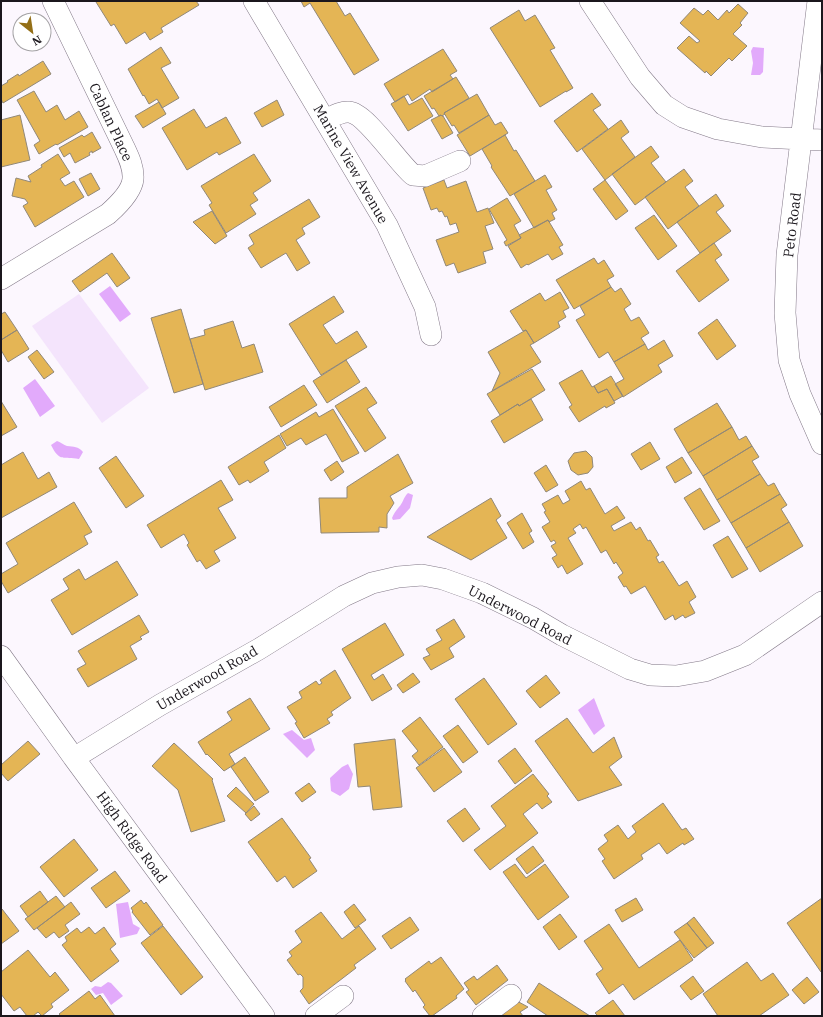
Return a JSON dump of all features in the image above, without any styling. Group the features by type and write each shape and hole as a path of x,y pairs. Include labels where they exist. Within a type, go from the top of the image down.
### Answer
{"street":[{"name":"Cablan Place","path":"1,279 108,214 118,205 133,180 131,163 53,1"},
{"name":"Marine View Avenue","path":"254,1 387,225 425,307 431,335"},
{"path":"590,1 640,77 664,105 683,117 718,129 743,134 762,137 812,139"},
{"name":"Peto Road","path":"818,1 812,139 787,255 785,313 789,360 800,394 822,444"},
{"path":"325,120 342,113 354,113 371,127 413,176 425,176 460,161"},
{"name":"Underwood Road","path":"74,758 160,705 259,649 344,596 372,584 398,577 422,575 443,579 482,593 533,618 562,636 630,669 650,675 676,676 705,671 745,655 822,602"},
{"name":"High Ridge Road","path":"1,656 74,758 264,1016"},
{"path":"483,1016 511,995"},
{"path":"316,1016 343,996"}],"shaded area":[{"path":"753,47 764,48 763,72 760,75 751,75 753,63 751,51"},
{"path":"110,286 131,314 120,322 99,294"},
{"path":"79,294 149,388 102,423 32,326"},
{"path":"35,379 55,406 40,417 23,388"},
{"path":"57,441 81,450 83,452 79,459 60,457 51,445"},
{"path":"408,493 413,495 410,508 400,519 393,520 392,518"},
{"path":"594,698 605,726 594,735 578,710"},
{"path":"292,730 304,740 311,738 315,750 307,758 283,734"},
{"path":"348,764 353,774 349,789 340,796 331,791 330,778 342,767"},
{"path":"128,902 133,924 140,928 137,934 120,938 116,904"},
{"path":"108,982 111,983 123,996 111,1005 103,993 96,995 91,989 95,986 101,987"}],"building":[{"path":"196,1 199,5 161,28 163,32 150,40 145,32 126,44 114,24 111,26 96,2"},
{"path":"301,1 336,1 345,16 350,13 379,60 354,75 310,3 304,7"},
{"path":"738,4 748,13 740,23 742,25 733,34 747,46 732,61 729,58 711,76 706,71 705,73 677,48 689,36 697,43 700,41 680,23 694,8 703,15 708,10 718,20 727,10 729,13"},
{"path":"519,10 525,21 535,15 555,48 550,50 573,88 540,107 490,28"},
{"path":"161,47 171,63 161,68 179,98 162,108 157,99 149,104 128,69"},
{"path":"443,49 457,71 450,75 453,79 432,92 430,89 412,101 408,94 395,102 384,84"},
{"path":"43,61 51,74 3,103 1,99 1,86 18,74 19,76"},
{"path":"456,77 469,98 444,113 445,114 442,116 439,116 434,108 432,109 424,96"},
{"path":"34,91 46,112 57,105 65,120 79,111 88,127 39,154 34,145 40,141 17,100"},
{"path":"592,93 601,105 593,110 608,129 577,152 554,121"},
{"path":"477,94 489,115 459,133 454,125 452,126 444,113"},
{"path":"404,96 409,105 422,98 433,116 408,131 391,104"},
{"path":"277,100 284,115 262,127 254,113"},
{"path":"159,102 166,114 143,128 135,116"},
{"path":"194,109 206,128 226,117 241,143 219,155 217,152 187,170 162,128"},
{"path":"20,115 30,160 1,167 1,120"},
{"path":"441,115 453,133 442,139 431,120"},
{"path":"489,115 495,125 501,122 508,133 470,156 457,135"},
{"path":"621,120 629,132 621,138 635,157 605,180 582,149"},
{"path":"92,132 101,148 92,153 92,151 89,153 90,155 75,163 70,153 64,157 59,148 82,135 84,137"},
{"path":"505,135 514,151 516,150 535,181 510,196 491,167 492,166 482,149"},
{"path":"651,146 659,157 651,163 666,182 635,205 612,174"},
{"path":"58,154 70,173 60,179 65,186 74,181 84,197 35,227 23,206 28,203 25,199 12,196 16,178 31,182 28,176"},
{"path":"254,154 271,181 253,193 258,200 250,205 256,214 226,233 209,205 212,203 201,186"},
{"path":"684,169 693,181 685,187 699,206 668,229 645,197"},
{"path":"91,173 100,189 88,196 79,179"},
{"path":"545,175 552,187 546,190 557,210 552,213 555,219 549,222 548,220 534,228 514,194"},
{"path":"444,180 447,188 466,181 477,212 488,208 494,223 485,226 493,249 483,252 486,263 458,273 454,263 446,266 436,240 459,232 456,223 450,225 447,216 445,217 442,211 439,212 437,208 431,210 423,188"},
{"path":"605,180 628,211 616,220 593,189"},
{"path":"716,194 724,206 716,212 731,231 700,253 677,222"},
{"path":"507,198 521,221 514,225 521,238 506,246 504,242 507,240 489,209"},
{"path":"309,199 320,217 302,228 305,234 296,240 310,263 297,271 286,253 261,268 248,248 254,244 249,235"},
{"path":"212,211 227,236 215,244 193,222"},
{"path":"654,215 677,246 658,260 635,228"},
{"path":"548,220 563,245 559,247 563,254 552,260 548,254 521,268 508,246 521,238 519,235"},
{"path":"714,243 722,255 715,260 729,280 699,302 676,271"},
{"path":"112,253 130,278 117,287 107,273 80,292 72,281"},
{"path":"594,258 598,264 604,260 614,276 607,280 611,287 574,309 556,280"},
{"path":"611,287 615,292 621,288 631,304 624,309 631,321 639,317 649,333 641,338 645,344 614,362 608,352 599,358 576,320 585,315 580,306"},
{"path":"560,292 569,308 563,311 566,317 558,322 560,327 534,343 526,330 523,331 510,311 540,293 545,301"},
{"path":"334,296 344,312 323,325 336,344 357,331 367,347 321,375 289,324"},
{"path":"181,309 203,384 174,393 151,318"},
{"path":"5,312 17,330 1,340 1,314"},
{"path":"717,319 736,346 717,360 698,333"},
{"path":"233,321 242,348 254,344 263,372 205,390 190,339 205,335 204,330"},
{"path":"17,330 29,349 8,362 1,350 1,340"},
{"path":"526,330 534,343 530,345 541,362 492,391 500,373 488,352"},
{"path":"664,340 673,356 658,365 662,372 623,397 615,384 624,379 614,362 645,344 648,350"},
{"path":"37,350 54,372 44,379 28,357"},
{"path":"346,360 360,382 327,403 313,381"},
{"path":"532,369 545,390 519,406 518,404 500,415 487,394"},
{"path":"582,370 592,387 594,386 598,393 607,389 615,403 606,408 605,406 579,422 569,407 572,405 559,383"},
{"path":"611,376 623,396 614,401 607,389 598,393 594,386"},
{"path":"304,385 317,405 281,427 269,407"},
{"path":"366,387 377,403 367,409 386,438 365,452 335,406"},
{"path":"531,399 543,420 504,443 491,421 518,404 519,406"},
{"path":"1,401 17,427 1,436"},
{"path":"717,403 732,427 688,453 674,429"},
{"path":"333,409 359,453 342,462 326,434 306,445 301,438 287,446 280,434 316,412 319,417"},
{"path":"732,427 739,440 746,436 752,446 703,476 688,453"},
{"path":"279,435 286,448 264,462 269,471 250,483 248,480 239,485 228,467"},
{"path":"650,442 660,459 641,470 631,454"},
{"path":"752,446 759,457 752,461 760,474 717,500 703,476"},
{"path":"586,451 592,457 593,467 588,473 578,475 571,470 568,461 574,453"},
{"path":"23,452 38,479 49,472 57,487 1,518 1,465"},
{"path":"398,454 413,483 390,496 394,503 387,514 387,528 379,527 379,532 321,533 319,498 347,498 347,487"},
{"path":"116,456 144,496 126,508 99,468"},
{"path":"682,457 692,473 675,483 666,467"},
{"path":"337,461 344,472 331,481 324,470"},
{"path":"546,465 558,485 546,492 534,473"},
{"path":"760,474 768,486 774,483 780,494 731,523 717,500"},
{"path":"221,480 233,500 218,508 236,538 214,551 220,561 206,569 200,560 197,562 187,545 189,543 184,534 161,548 147,525"},
{"path":"581,481 586,490 590,488 605,514 617,506 625,518 611,526 614,531 631,522 636,530 640,527 648,541 650,540 659,555 656,557 659,563 663,561 679,586 687,581 696,597 689,602 695,613 685,618 683,615 675,620 673,615 665,620 645,586 631,594 626,586 624,587 618,577 623,573 616,562 614,564 606,550 601,553 586,527 583,529 580,524 573,529 576,533 568,538 583,564 567,574 562,565 558,568 552,558 557,555 551,546 556,543 554,540 551,542 542,527 550,522 544,512 546,511 542,504 558,495 563,504 570,500 565,491"},
{"path":"700,488 720,521 704,530 684,498"},
{"path":"780,494 787,505 781,509 789,522 746,548 731,523"},
{"path":"491,498 501,516 496,520 507,538 471,560 427,537"},
{"path":"74,502 92,532 84,536 88,544 8,593 1,581 1,574 18,564 6,543"},
{"path":"522,513 532,531 529,533 534,542 523,549 507,523"},
{"path":"789,522 803,546 760,572 746,548"},
{"path":"728,536 748,569 732,578 713,545"},
{"path":"117,561 138,595 72,635 51,600 69,589 63,579 79,569 85,580"},
{"path":"139,615 149,632 140,637 142,639 130,646 137,659 88,687 77,669 86,664 78,651"},
{"path":"454,619 465,637 449,648 454,657 431,670 423,658 430,655 426,649 442,640 436,630"},
{"path":"385,623 404,655 371,675 374,680 383,674 392,689 372,701 342,649"},
{"path":"335,670 351,698 331,712 333,715 327,719 330,723 304,738 295,723 297,722 287,707 302,698 299,692 316,681 319,685 322,683 320,680"},
{"path":"413,673 420,682 403,693 397,685"},
{"path":"546,675 560,693 540,708 526,691"},
{"path":"484,678 517,724 488,745 455,699"},
{"path":"250,698 270,729 229,754 235,764 224,771 207,754 206,755 198,742 232,720 227,712"},
{"path":"420,717 443,747 419,765 412,756 418,751 402,731"},
{"path":"567,718 593,753 614,737 622,757 609,767 622,785 578,801 535,741"},
{"path":"458,725 478,752 463,763 443,736"},
{"path":"395,739 402,807 373,810 370,786 358,787 354,744"},
{"path":"28,741 40,754 8,781 1,773 1,765"},
{"path":"174,743 213,779 212,780 225,821 191,832 178,790 152,766"},
{"path":"444,748 462,772 434,792 416,768"},
{"path":"515,748 532,771 515,784 498,761"},
{"path":"245,757 269,792 255,801 231,767"},
{"path":"533,774 549,794 547,796 552,802 542,809 537,803 523,814 538,833 490,870 474,850 506,826 491,806"},
{"path":"309,783 316,792 302,802 295,793"},
{"path":"236,787 254,804 246,813 227,796"},
{"path":"663,803 682,830 686,828 694,839 684,845 683,843 667,854 659,843 641,855 643,859 614,879 602,861 605,859 598,849 608,841 604,835 618,825 628,839 636,832 632,826"},
{"path":"254,806 260,814 251,821 245,814"},
{"path":"465,808 480,829 463,842 447,821"},
{"path":"282,818 311,858 309,859 317,871 293,888 285,876 277,882 248,842"},
{"path":"74,839 98,870 64,897 40,867"},
{"path":"533,846 544,861 527,874 516,859"},
{"path":"515,864 526,878 545,864 569,897 538,920 503,872"},
{"path":"115,871 130,891 106,908 91,888"},
{"path":"40,891 48,902 28,917 20,906"},
{"path":"56,896 65,907 34,930 25,919"},
{"path":"636,898 643,910 622,922 615,910"},
{"path":"822,898 822,971 821,972 787,923"},
{"path":"141,900 144,904 146,902 163,925 150,935 132,912 133,911 131,908"},
{"path":"71,902 80,914 65,925 69,931 59,938 54,932 46,938 37,928"},
{"path":"354,904 366,920 355,928 344,912"},
{"path":"2,909 19,931 1,944 1,910"},
{"path":"321,912 342,939 359,926 376,949 354,965 356,968 309,1004 300,991 303,988 303,977 300,974 298,975 287,960 292,956 289,952 302,942 295,931"},
{"path":"560,914 577,937 559,950 543,927"},
{"path":"410,917 419,930 391,949 382,936"},
{"path":"694,917 714,943 707,948 687,923"},
{"path":"687,923 707,948 694,958 674,932"},
{"path":"609,924 639,968 680,940 693,960 634,1000 623,984 609,994 596,974 603,969 584,941"},
{"path":"163,926 203,977 181,995 141,943"},
{"path":"89,927 95,934 104,927 116,944 110,949 119,961 91,982 62,945 67,941 65,937 77,928 81,933"},
{"path":"28,950 50,977 55,972 69,990 51,1004 53,1007 42,1016 38,1012 33,1016 27,1016 20,1007 14,1011 1,994 1,972"},
{"path":"441,957 464,989 456,996 457,998 430,1016 423,1007 425,1005 415,990 413,992 405,979 429,961 431,964"},
{"path":"747,962 761,981 773,973 789,995 759,1016 718,1016 703,994"},
{"path":"497,965 508,980 476,1005 466,992 469,990 464,983 474,976 477,980"},
{"path":"693,976 704,991 691,1000 680,986"},
{"path":"807,977 819,992 804,1004 792,990"},
{"path":"539,983 590,1016 548,1016 527,1002"},
{"path":"89,991 95,999 100,995 115,1016 61,1016 59,1014"},
{"path":"515,1000 528,1007 520,1012 523,1016 493,1016"},
{"path":"613,1000 625,1016 598,1016 595,1013"}]}
